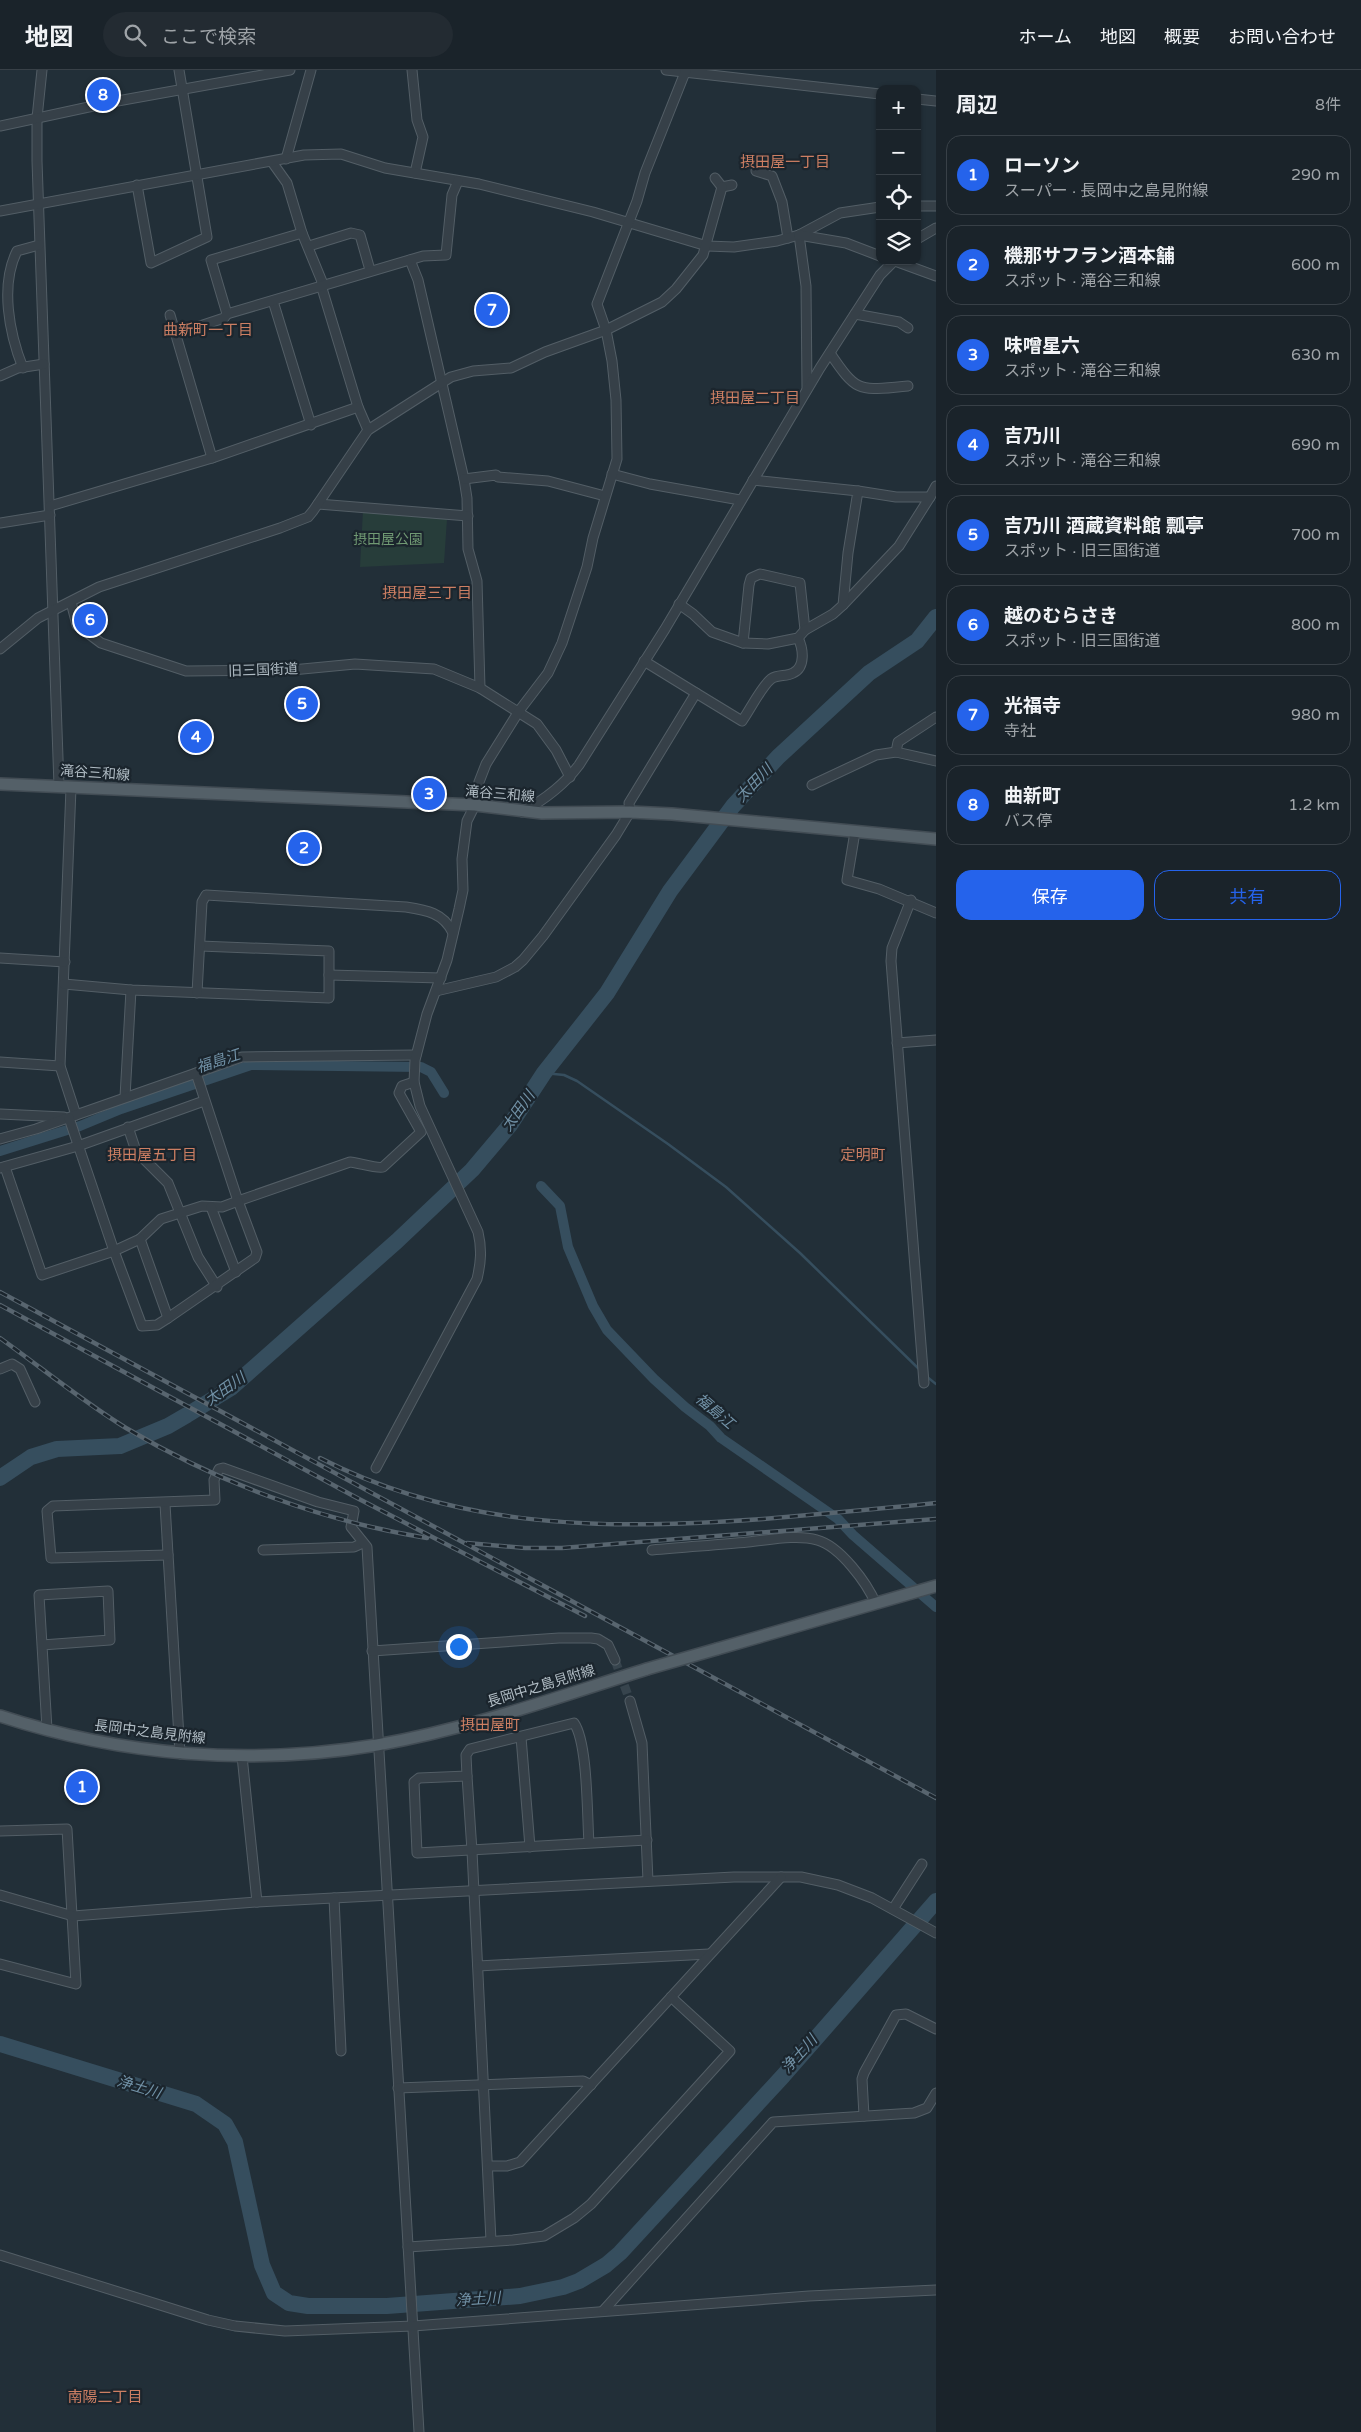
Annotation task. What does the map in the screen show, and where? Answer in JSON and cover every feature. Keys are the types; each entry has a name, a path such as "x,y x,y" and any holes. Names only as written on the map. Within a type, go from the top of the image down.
{"main road":[{"name":"滝谷三和線","path":"0,784 475,805 522,812 630,812 690,815 936,839"},
{"name":"長岡中之島見附線","path":"0,1716 116,1745 180,1754 242,1756 303,1754 378,1744 487,1719 647,1669 936,1586"}],"street":[{"path":"42,70 37,118 39,245 50,510 52,612 65,787 64,984 60,1066 77,1143 139,1323 145,1328 168,1318 250,1264 257,1252 204,1101 197,1075"},
{"path":"137,185 151,263 207,237 180,70"},
{"path":"0,126 290,70"},
{"path":"286,159 311,70"},
{"path":"412,70 417,120 423,138 415,174"},
{"path":"666,70 876,94"},
{"path":"376,1468 477,1279 482,1252 476,1226 432,1136 433,1133 420,1106 414,1079 415,1058 427,1014 441,978 453,933 462,890 462,859 467,821 475,805 479,782 486,764 519,711 548,673 562,642 587,567 617,458 616,400 606,330 596,304 686,71"},
{"path":"921,99 936,101"},
{"path":"0,211 304,155 341,154 385,168 458,180 544,199 707,246 734,247 788,238 799,235 840,213 876,208"},
{"path":"272,162 287,183 302,233 309,246 322,285 358,407 368,430"},
{"path":"756,171 772,176 782,202 788,238"},
{"path":"715,178 722,187"},
{"path":"176,334 224,318 227,314 370,270 423,256 446,255 452,196 458,180"},
{"path":"722,187 732,184"},
{"path":"0,649 30,623 106,585 308,517 368,430 451,377 473,371 511,368 545,352 606,330 662,302 700,261 707,246 722,187"},
{"path":"921,206 936,206"},
{"path":"921,237 936,228"},
{"path":"227,314 211,260 302,233"},
{"path":"309,246 352,233 360,235 370,270"},
{"path":"799,235 846,243 876,254"},
{"path":"799,235 806,286 807,392"},
{"path":"23,368 8,318 5,297 8,271 17,252 39,245"},
{"path":"410,260 418,280 464,478 468,516 468,549 477,581 480,688"},
{"path":"522,812 540,802 570,777 679,604 830,353 888,265"},
{"path":"905,265 936,276"},
{"path":"273,301 311,425"},
{"path":"855,314 900,322 908,328"},
{"path":"170,315 212,458"},
{"path":"830,353 840,369 853,384 860,388 908,386"},
{"path":"0,376 23,368 44,364"},
{"path":"0,523 50,510 212,458 358,407"},
{"path":"612,474 650,484 740,500"},
{"path":"464,478 496,475 498,477 548,481 605,496"},
{"path":"753,480 896,497 930,497"},
{"path":"679,604 712,632 727,640 768,644 798,638 805,630 833,614 843,605 899,546 936,486"},
{"path":"843,605 848,553 858,491"},
{"path":"318,504 468,516"},
{"path":"744,643 749,585 751,578 760,574 800,583 805,630"},
{"name":"旧三国街道","path":"71,602 77,626 101,643 186,670 292,670 355,664 425,667 480,688 537,724 546,734 570,777"},
{"path":"644,661 742,721 769,680 776,676 792,674 799,669 802,660 802,646 798,638"},
{"path":"436,991 485,981 507,972 519,963 534,947 573,895 630,812 629,803 696,693"},
{"path":"896,752 898,742 936,716"},
{"path":"812,786 876,755 896,752 936,761"},
{"path":"856,832 847,880 911,900 936,913"},
{"path":"197,993 202,902 206,896 210,895 406,907 425,910 444,920 453,933"},
{"path":"911,900 891,955 924,1383"},
{"path":"64,984 131,990 330,998 329,951 200,946"},
{"path":"0,958 64,962"},
{"path":"329,975 441,978"},
{"path":"125,1097 131,990"},
{"path":"897,1043 936,1040"},
{"path":"0,1139 71,1118 125,1097 197,1075 242,1057 415,1058"},
{"path":"0,1062 60,1066"},
{"path":"204,1101 3,1168 42,1275 114,1251 140,1239 161,1219 202,1206 222,1207 350,1162 367,1164 376,1168 383,1167 420,1132 399,1093 402,1086 414,1079"},
{"path":"0,1114 71,1118"},
{"path":"128,1127 136,1151 168,1183 198,1257 217,1286"},
{"path":"211,1207 236,1272"},
{"path":"140,1239 168,1318"},
{"path":"0,1369 12,1364 20,1369 35,1402"},
{"path":"168,1555 51,1558 47,1511 53,1506 165,1504 215,1500 214,1480 218,1469 224,1468 318,1502 354,1511 351,1528 363,1543 368,1554 372,1651 389,1896 398,2088 419,2432"},
{"path":"165,1504 180,1754"},
{"path":"652,1550 779,1539 817,1540 828,1544 842,1557 865,1582 876,1604"},
{"path":"263,1550 354,1547 363,1543"},
{"path":"42,1645 110,1640 108,1591 39,1596 47,1729"},
{"path":"372,1651 559,1638 591,1638 598,1639 608,1645 615,1660"},
{"path":"630,1701 642,1743 648,1881"},
{"path":"491,2241 485,2086 466,1755 470,1749 574,1723 579,1731 588,1844"},
{"path":"521,1736 530,1847"},
{"path":"242,1756 258,1902"},
{"path":"467,1776 419,1778 414,1782 417,1853 647,1840"},
{"path":"0,1831 68,1829 76,1984 0,1964"},
{"path":"893,1909 922,1864"},
{"path":"488,2166 507,2166 520,2162 781,1877"},
{"path":"0,1895 73,1916 258,1902 474,1892 648,1881 801,1877 858,1891 933,1931"},
{"path":"334,1898 341,2051"},
{"path":"478,1966 709,1954"},
{"path":"408,2247 544,2236 574,2218 591,2204 730,2051 671,1997"},
{"path":"864,2116 864,2073 896,2015 906,2014 936,2030"},
{"path":"398,2088 582,2081 591,2085"},
{"path":"603,2311 773,2122 922,2111 927,2108 936,2094"},
{"path":"0,2255 146,2302 235,2326 285,2331 413,2326 809,2296 936,2290"}],"green space":[{"name":"摂田屋公園","path":"363,510 447,519 444,563 360,567"}],"waterway":[{"name":"太田川","path":"0,1478 31,1457 57,1449 120,1446 168,1426 187,1415 231,1388 397,1241 472,1170 510,1125 544,1073 607,993 670,891 733,806 778,757 869,673 917,641 936,617"},
{"name":"福島江","path":"0,1151 80,1126 121,1109 251,1065 421,1067 431,1072 444,1093"},
{"path":"544,1073 564,1075 577,1081 726,1187 800,1253 920,1370"},
{"name":"福島江","path":"541,1186 560,1206 568,1247 593,1306 607,1330 654,1379 685,1407 710,1426 721,1438 838,1519 853,1535 936,1607"},
{"path":"926,1376 936,1384"},
{"name":"浄土川","path":"0,2044 196,2104 225,2124 235,2142 262,2265 274,2293 289,2303 308,2306 387,2306 520,2296 563,2287 579,2281 606,2265 620,2253 783,2076 936,1901"}],"tunnel":[{"path":"615,1660 630,1701"}],"railway":[{"path":"0,1292 936,1798"},
{"path":"0,1305 359,1499 585,1616"},
{"path":"0,1338 110,1418 161,1448 197,1466 272,1497 310,1510 388,1531 427,1538"},
{"path":"320,1458 373,1482 427,1499 481,1512 536,1520 592,1524 705,1522 763,1519 936,1503"},
{"path":"467,1543 525,1548 562,1548 936,1519"}],"place":[{"name":"曲新町","path":"103,95"},
{"name":"光福寺","path":"492,310"},
{"name":"越のむらさき","path":"90,620"},
{"name":"吉乃川 酒蔵資料館 瓢亭","path":"302,704"},
{"name":"吉乃川","path":"196,737"},
{"name":"味噌星六","path":"429,794"},
{"name":"機那サフラン酒本舗","path":"304,848"},
{"name":"ローソン","path":"82,1787"}],"district":[{"name":"摂田屋一丁目","path":"785,162"},
{"name":"曲新町一丁目","path":"208,330"},
{"name":"摂田屋二丁目","path":"755,398"},
{"name":"摂田屋三丁目","path":"427,593"},
{"name":"摂田屋五丁目","path":"152,1155"},
{"name":"定明町","path":"863,1155"},
{"name":"摂田屋町","path":"490,1725"},
{"name":"南陽二丁目","path":"105,2397"}]}
